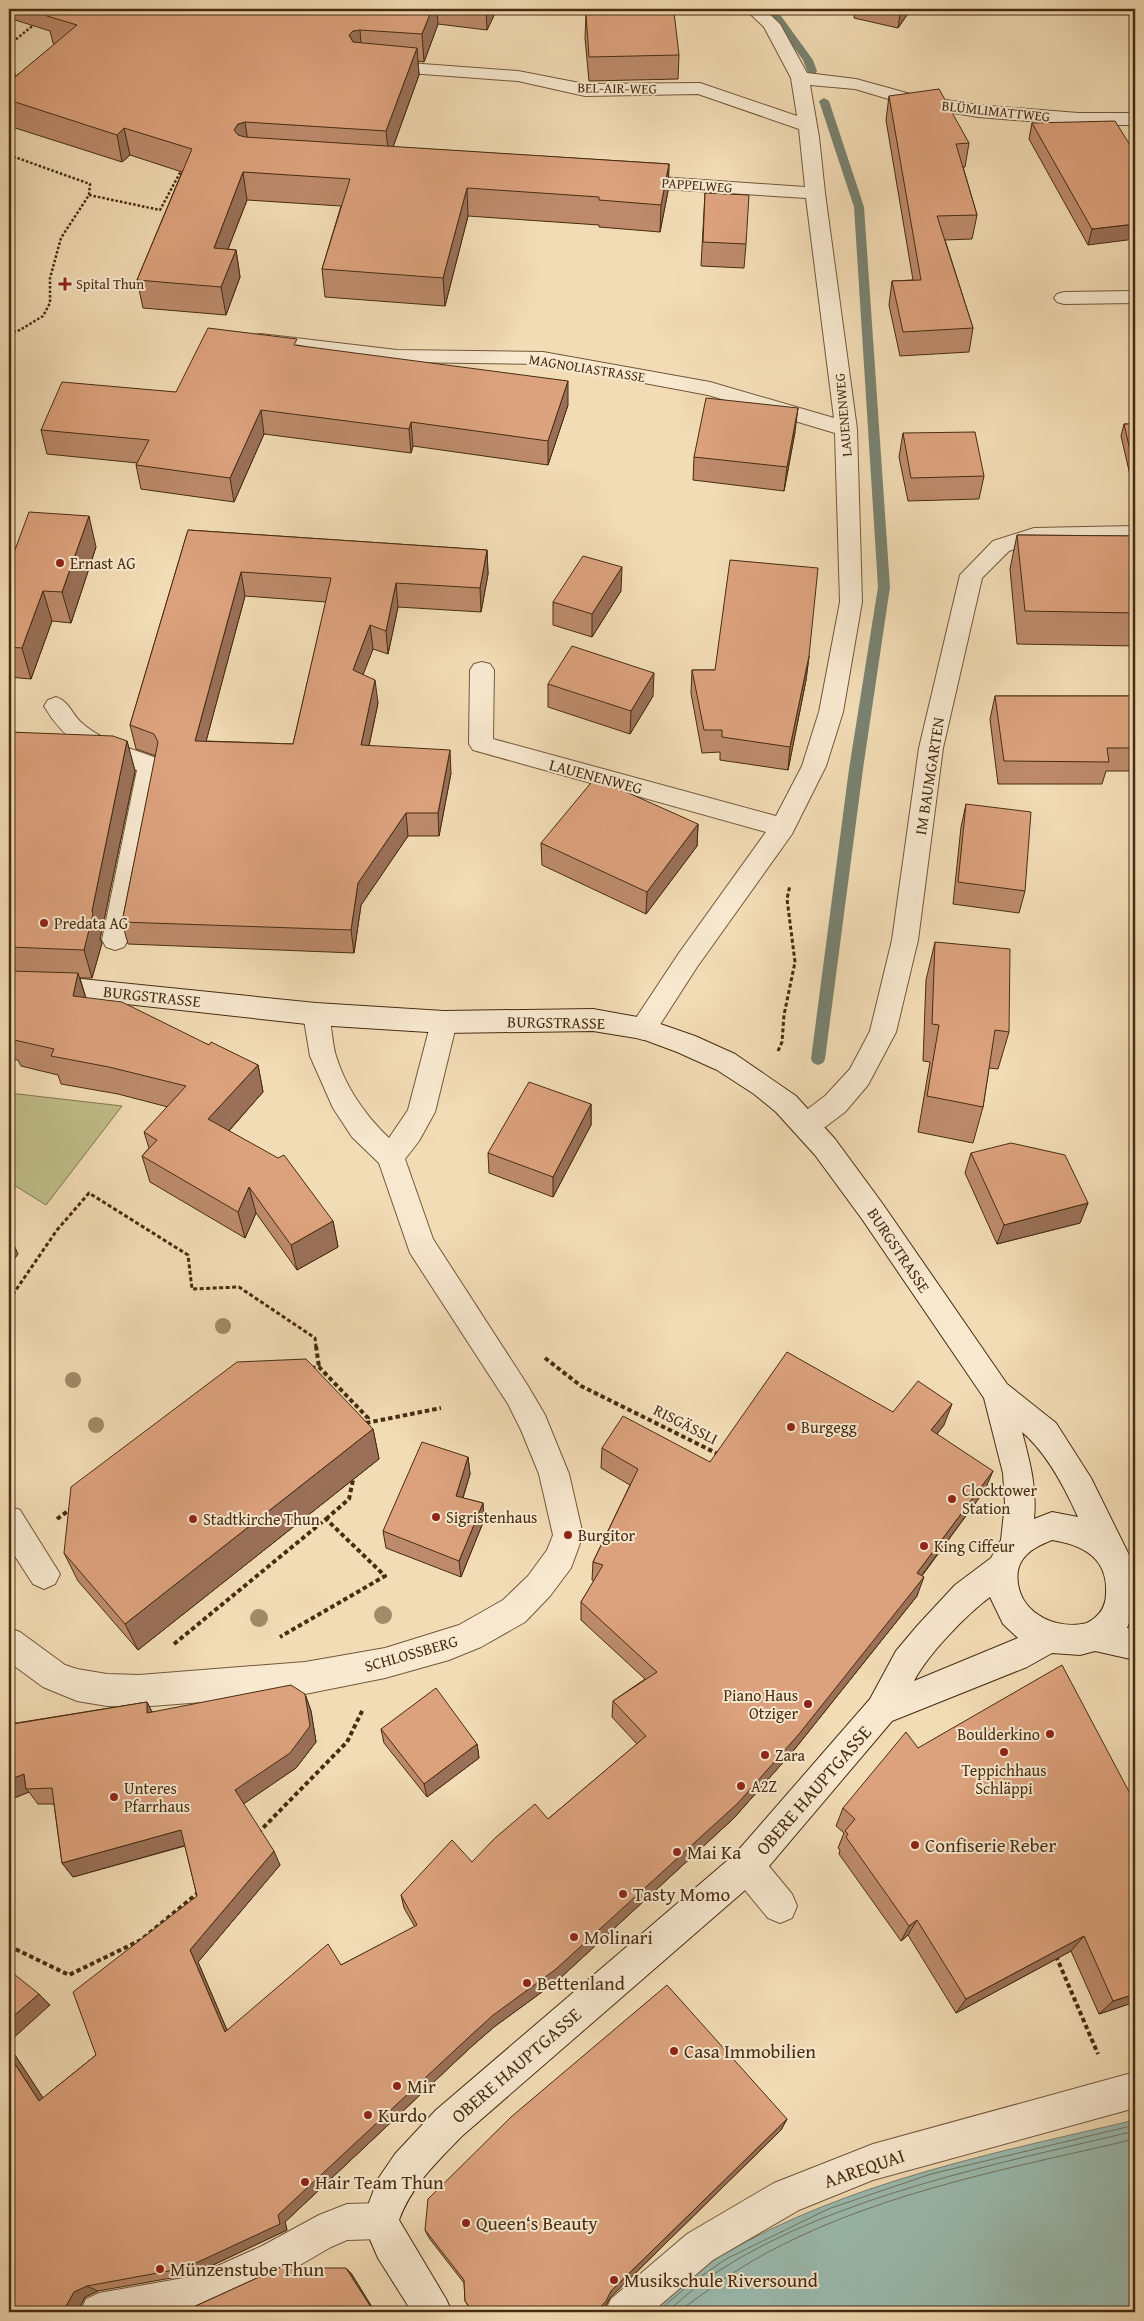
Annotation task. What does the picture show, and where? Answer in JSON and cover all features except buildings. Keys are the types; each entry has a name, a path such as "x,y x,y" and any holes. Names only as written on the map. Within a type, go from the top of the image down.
{"street":[{"name":"LAUENENWEG","path":"643,1029 688,960 783,827 814,766 831,712 851,602 846,429 808,126 800,78 771,24 754,9"},
{"name":"BEL-AIR-WEG","path":"362,64 518,76 585,90 700,88 808,126"},
{"name":"BLÜMLIMATTWEG","path":"800,78 856,84 912,100 978,112 1078,119 1135,119"},
{"name":"PAPPELWEG","path":"616,180 815,193"},
{"path":"1064,298 1135,297"},
{"name":"MAGNOLIASTRASSE","path":"242,338 397,356 543,358 710,389 846,429"},
{"name":"IM BAUMGARTEN","path":"806,1126 835,1104 859,1076 883,1032 905,940 931,748 971,575 1001,546 1034,535 1135,533"},
{"name":"LAUENENWEG","path":"482,670 481,744 783,827"},
{"path":"56,706 74,730 104,748 150,765 115,940"},
{"name":"BURGSTRASSE","path":"9,987 80,989 316,1014 444,1022 593,1020 643,1029 686,1044 726,1062 786,1104 849,1179 997,1393 1045,1433 1080,1488 1122,1570"},
{"name":"SCHLOSSBERG","path":"9,1643 54,1676 77,1685 107,1690 139,1691 305,1678 385,1663 449,1645 492,1625 514,1611 540,1586 560,1558 568,1535 554,1474 534,1425 518,1394 420,1244 391,1157 362,1129 343,1100 322,1056 316,1014"},
{"path":"391,1157 409,1133 421,1112 444,1022"},
{"name":"BURGSTRASSE","path":"997,1393 1018,1473 1020,1503 1016,1541"},
{"path":"1052,1526 1070,1528 1088,1535 1122,1570 1120,1605 1116,1618 1105,1630 1096,1636 1066,1642 1049,1638 1025,1625 1011,1609 1002,1589 1002,1568 1007,1552 1016,1541 1034,1530 1052,1526"},
{"path":"17,1531 44,1574"},
{"name":"OBERE HAUPTGASSE","path":"380,2221 391,2192 408,2167 449,2123 746,1866 881,1710 907,1662 928,1637 966,1596 1002,1568"},
{"path":"1096,1636 1135,1645"},
{"name":"OBERE HAUPTGASSE","path":"881,1710 1016,1656 1049,1638"},
{"path":"746,1866 780,1906"},
{"name":"AAREQUAI","path":"624,2312 700,2247 786,2196 873,2162 1125,2092"},
{"path":"99,2312 197,2294 275,2259 326,2230 347,2222 380,2221 391,2245 434,2312"}],"path":[{"path":"9,45 39,21"},
{"path":"9,73 25,78"},
{"path":"9,155 90,184 89,195 61,238 50,278 50,303 43,316 20,330 9,333"},
{"path":"89,195 160,210 182,168"},
{"path":"782,1042 784,1015 795,962 787,898 792,880"},
{"path":"9,1300 57,1230 89,1193 188,1255 192,1289 239,1287 315,1338 319,1367 368,1418 364,1433"},
{"name":"RISGÄSSLI","path":"541,1356 580,1386 721,1455"},
{"path":"301,1370 319,1367"},
{"path":"366,1423 441,1408"},
{"path":"170,1647 348,1499 355,1471"},
{"path":"17,1531 72,1507"},
{"path":"279,1638 286,1632 385,1576 326,1518"},
{"path":"252,1838 347,1742 385,1663"},
{"path":"9,1946 69,1975 141,1940 192,1899 205,1886"},
{"path":"1054,1950 1125,2092"}],"shaded area":[{"path":"9,1093 122,1106 46,1205 9,1182"}],"water":[{"path":"1135,2120 1135,2312 649,2312 714,2260 772,2229 822,2207 872,2188 924,2172"}],"waterway":[{"path":"771,9 808,60 812,71"},
{"path":"818,1059 856,769 884,587 859,207 824,101"}],"place":[{"name":"Spital Thun","path":"65,284"},
{"name":"Ernast AG","path":"60,563"},
{"name":"Predata AG","path":"44,923"},
{"name":"Burgegg","path":"791,1427"},
{"name":"Clocktower Station","path":"952,1499"},
{"name":"Sigristenhaus","path":"436,1517"},
{"name":"Stadtkirche Thun","path":"193,1519"},
{"name":"Burgitor","path":"568,1535"},
{"name":"King Ciffeur","path":"924,1546"},
{"name":"Piano Haus Otziger","path":"808,1704"},
{"name":"Boulderkino","path":"1050,1734"},
{"name":"Teppichhaus Schläppi","path":"1004,1752"},
{"name":"Zara","path":"765,1755"},
{"name":"A2Z","path":"741,1786"},
{"name":"Unteres Pfarrhaus","path":"114,1797"},
{"name":"Confiserie Reber","path":"915,1845"},
{"name":"Mai Ka","path":"677,1852"},
{"name":"Tasty Momo","path":"623,1894"},
{"name":"Molinari","path":"574,1937"},
{"name":"Bettenland","path":"527,1983"},
{"name":"Casa Immobilien","path":"674,2051"},
{"name":"Mir","path":"397,2086"},
{"name":"Kurdo","path":"368,2115"},
{"name":"Hair Team Thun","path":"305,2182"},
{"name":"Queen‘s Beauty","path":"466,2223"},
{"name":"Münzenstube Thun","path":"160,2269"},
{"name":"Musikschule Riversound","path":"614,2280"}]}
